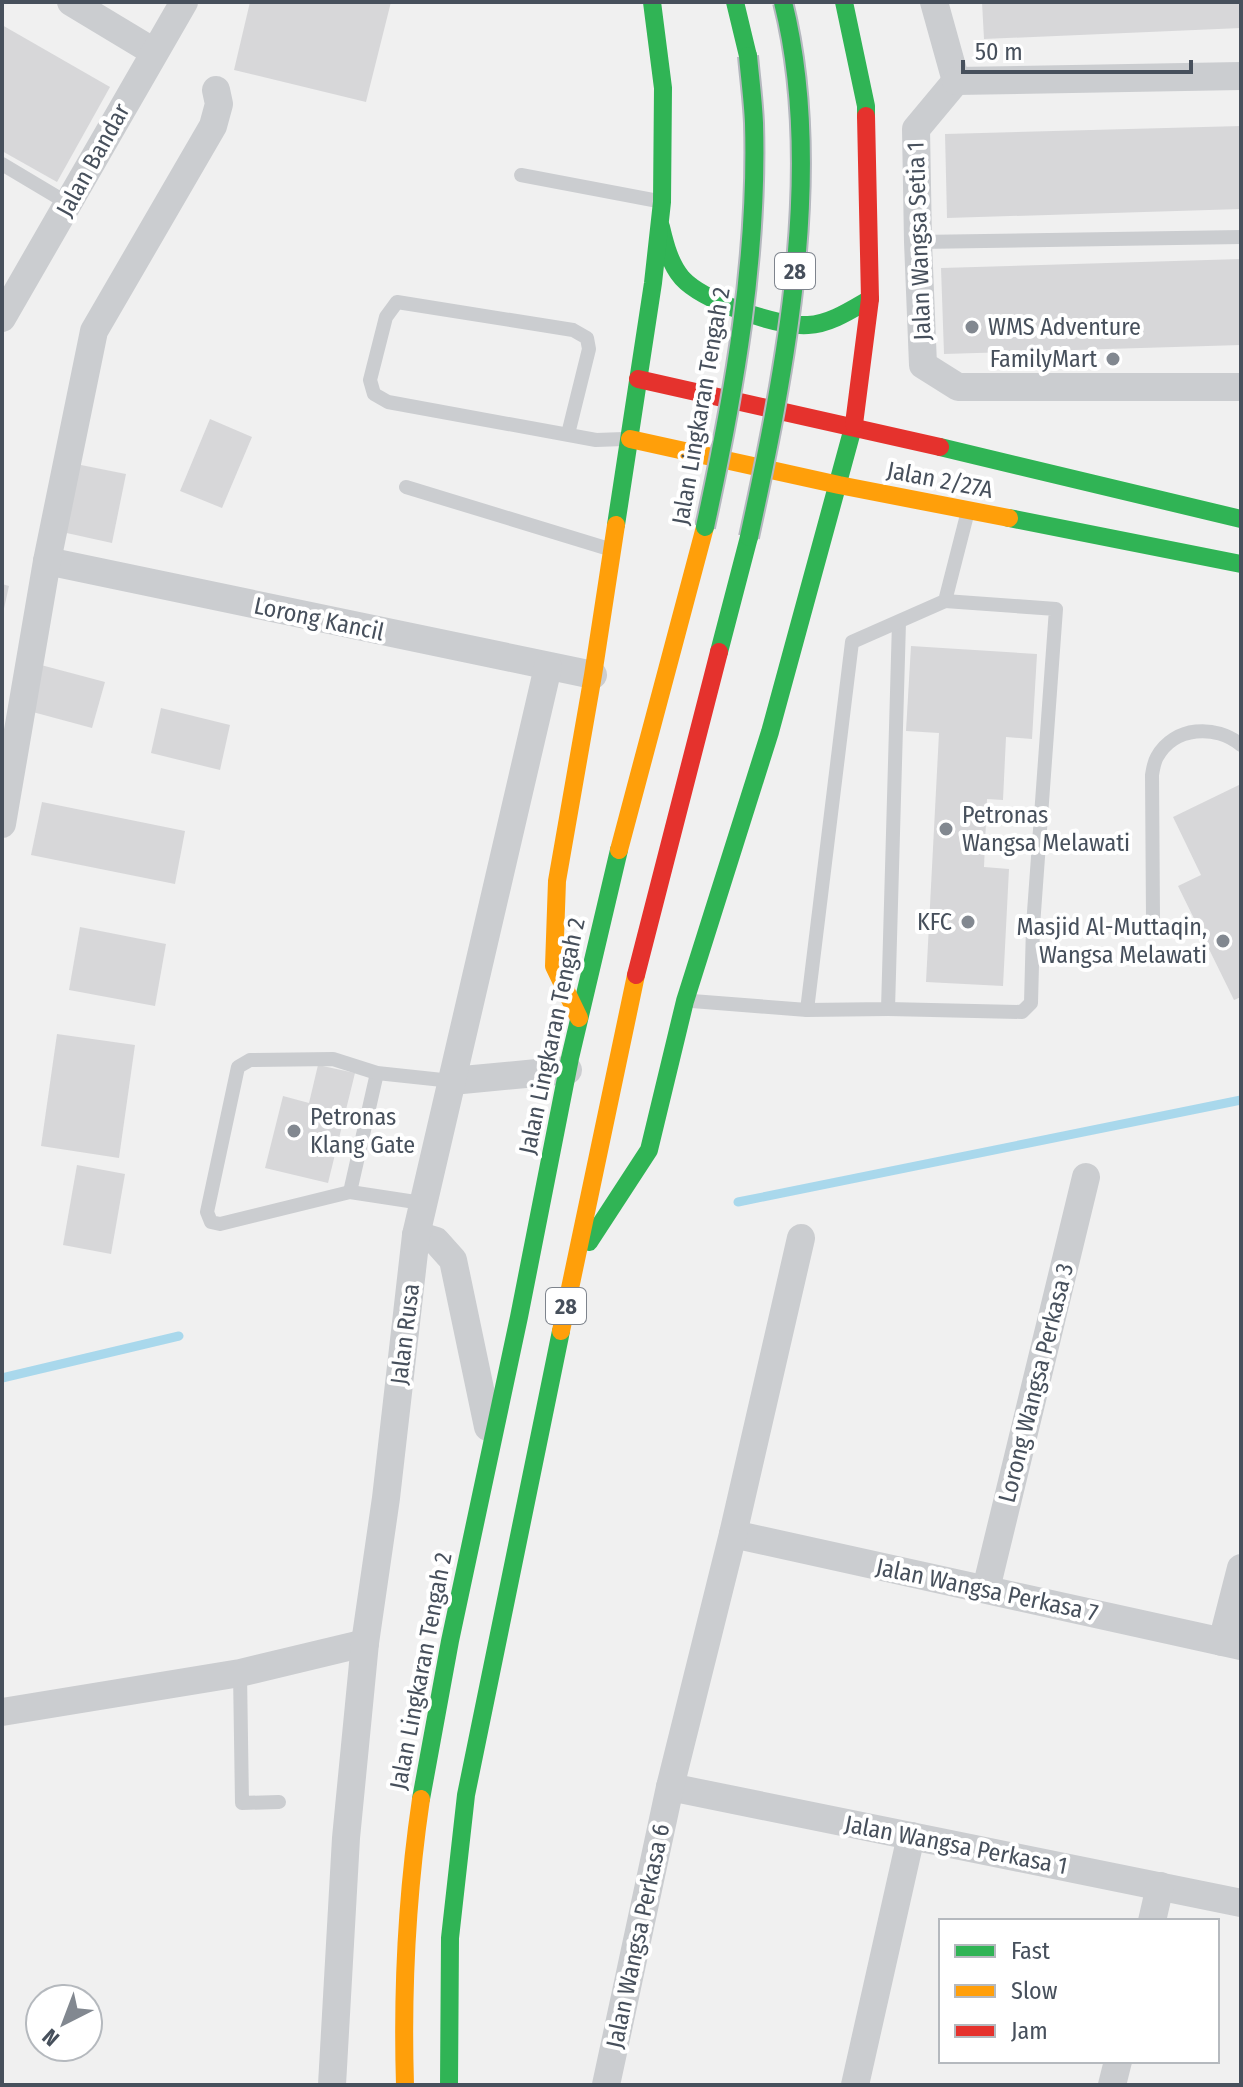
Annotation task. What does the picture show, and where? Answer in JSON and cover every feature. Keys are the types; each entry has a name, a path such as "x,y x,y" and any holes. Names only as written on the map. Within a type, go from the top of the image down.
{"main road":[{"path":"579,1018 554,966 557,881 630,439 660,223 663,88 652,2"},
{"name":"Jalan Lingkaran Tengah 2","path":"405,2085 406,1936 416,1826 440,1684 603,910 705,527 740,344 754,198 754,125 748,56 735,2"},
{"name":"28","path":"449,2085 450,1938 466,1795 641,953 749,537 774,421 795,276 800,200 800,123 793,53 783,2"},
{"path":"574,1265 649,1150 685,1001 770,732 854,426 870,299 866,106 844,2"},
{"path":"660,223 670,258 683,280 708,298 764,318 805,326 845,314 870,299"},
{"name":"Jalan 2/27A","path":"638,379 854,426 1241,519"},
{"name":"Jalan 2/27A","path":"630,439 839,485 1241,564"}],"street":[{"path":"71,2 154,52"},
{"name":"Jalan Bandar","path":"2,318 184,2"},
{"path":"934,2 956,81 1241,76"},
{"name":"Jalan Wangsa Setia 1","path":"956,81 916,129 923,365 958,387 1241,387"},
{"path":"2,824 47,561 94,331 213,126 219,104 216,90"},
{"name":"Lorong Kancil","path":"47,561 593,675"},
{"name":"Jalan Rusa","path":"332,2085 346,1838 365,1643 386,1498 416,1235 548,667"},
{"path":"452,1081 568,1070"},
{"name":"Lorong Wangsa Perkasa 3","path":"986,1589 1086,1177"},
{"path":"416,1235 436,1241 453,1260 492,1444"},
{"name":"Jalan Wangsa Perkasa 6","path":"606,2085 670,1787 733,1534 801,1238"},
{"name":"Jalan Wangsa Perkasa 7","path":"733,1534 1231,1644"},
{"path":"1231,1644 1241,1568"},
{"path":"2,1712 240,1673 365,1643"},
{"name":"Jalan Wangsa Perkasa 1","path":"670,1787 1241,1903"},
{"path":"855,2085 911,1836"},
{"path":"1152,1919 1160,1886"},
{"path":"1112,2085 1118,2063"}],"lane":[{"path":"2,164 69,204"},
{"path":"521,175 662,202"},
{"path":"918,242 1241,237"},
{"path":"568,434 589,349 587,338 573,330 397,302 386,317 370,380 374,394 388,402 596,440 630,439"},
{"path":"406,487 612,550"},
{"path":"945,601 968,510"},
{"path":"685,1001 807,1010 1022,1012 1031,1003 1034,910 1056,609 945,601 852,642 807,1010"},
{"path":"888,1009 899,622"},
{"path":"1153,918 1152,775 1155,758 1166,744 1190,731 1212,731 1232,737 1241,745"},
{"path":"422,1203 350,1192 220,1224 211,1222 207,1212 238,1067 250,1060 333,1059 377,1073 452,1081"},
{"path":"350,1192 377,1073"},
{"path":"240,1673 242,1803 279,1802"}],"building":[{"path":"250,2 391,2 366,102 234,70"},
{"path":"982,2 1241,2 1241,28 984,39"},
{"path":"2,25 110,87 57,182 2,151"},
{"path":"1241,126 1241,209 947,218 945,134"},
{"path":"1241,259 1241,345 944,354 941,268"},
{"path":"210,419 252,437 222,508 180,491"},
{"path":"76,464 126,474 112,543 62,532"},
{"path":"2,584 9,586 3,613 2,613"},
{"path":"911,646 1037,654 1032,739 1006,737 1003,800 987,799 984,867 1009,869 1003,986 926,982 939,733 906,731"},
{"path":"41,665 105,682 92,728 29,711"},
{"path":"161,708 230,725 220,770 151,753"},
{"name":"Masjid Al-Muttaqin, Wangsa Melawati","path":"1241,784 1241,997 1234,1000 1178,886 1201,875 1173,817"},
{"path":"42,802 185,831 175,884 31,855"},
{"path":"80,927 166,944 155,1006 69,990"},
{"path":"57,1034 135,1045 119,1158 41,1146"},
{"path":"318,1065 355,1073 328,1183 265,1168 283,1096 309,1103"},
{"path":"77,1165 125,1174 111,1254 63,1245"}],"waterway":[{"path":"738,1202 1241,1100"},
{"path":"2,1378 179,1336"}],"traffic: fast":[{"path":"616,525 653,283 662,202 663,88 652,2"},
{"path":"735,2 748,56"},
{"path":"749,537 787,339 800,201 800,133 795,66 783,2"},
{"path":"844,2 866,116"},
{"path":"705,527 734,377 748,276 754,174 754,123 748,56"},
{"path":"661,227 671,260 682,278 706,295 741,311 778,322 808,325 832,319 870,299"},
{"path":"589,1242 649,1150 685,1001 770,732 854,424"},
{"path":"940,447 1241,519"},
{"path":"1009,518 1241,564"},
{"path":"719,652 749,537"},
{"path":"421,1799 450,1641 570,1058 619,850"},
{"path":"449,2085 450,1938 466,1795 561,1331"}],"traffic: slow":[{"path":"630,439 1009,518"},
{"path":"579,1018 554,966 557,881 616,525"},
{"path":"619,850 705,527"},
{"path":"561,1331 636,975"},
{"path":"405,2085 407,1942 421,1799"}],"traffic: jam":[{"path":"854,424 870,299 866,116"},
{"path":"638,379 940,447"},
{"path":"636,975 719,652"}],"place":[{"name":"WMS Adventure","path":"972,327"},
{"name":"FamilyMart","path":"1113,359"},
{"name":"Petronas Wangsa Melawati","path":"946,829"},
{"name":"KFC","path":"968,922"},
{"name":"Masjid Al-Muttaqin, Wangsa Melawati","path":"1223,941"},
{"name":"Petronas Klang Gate","path":"294,1131"}]}
